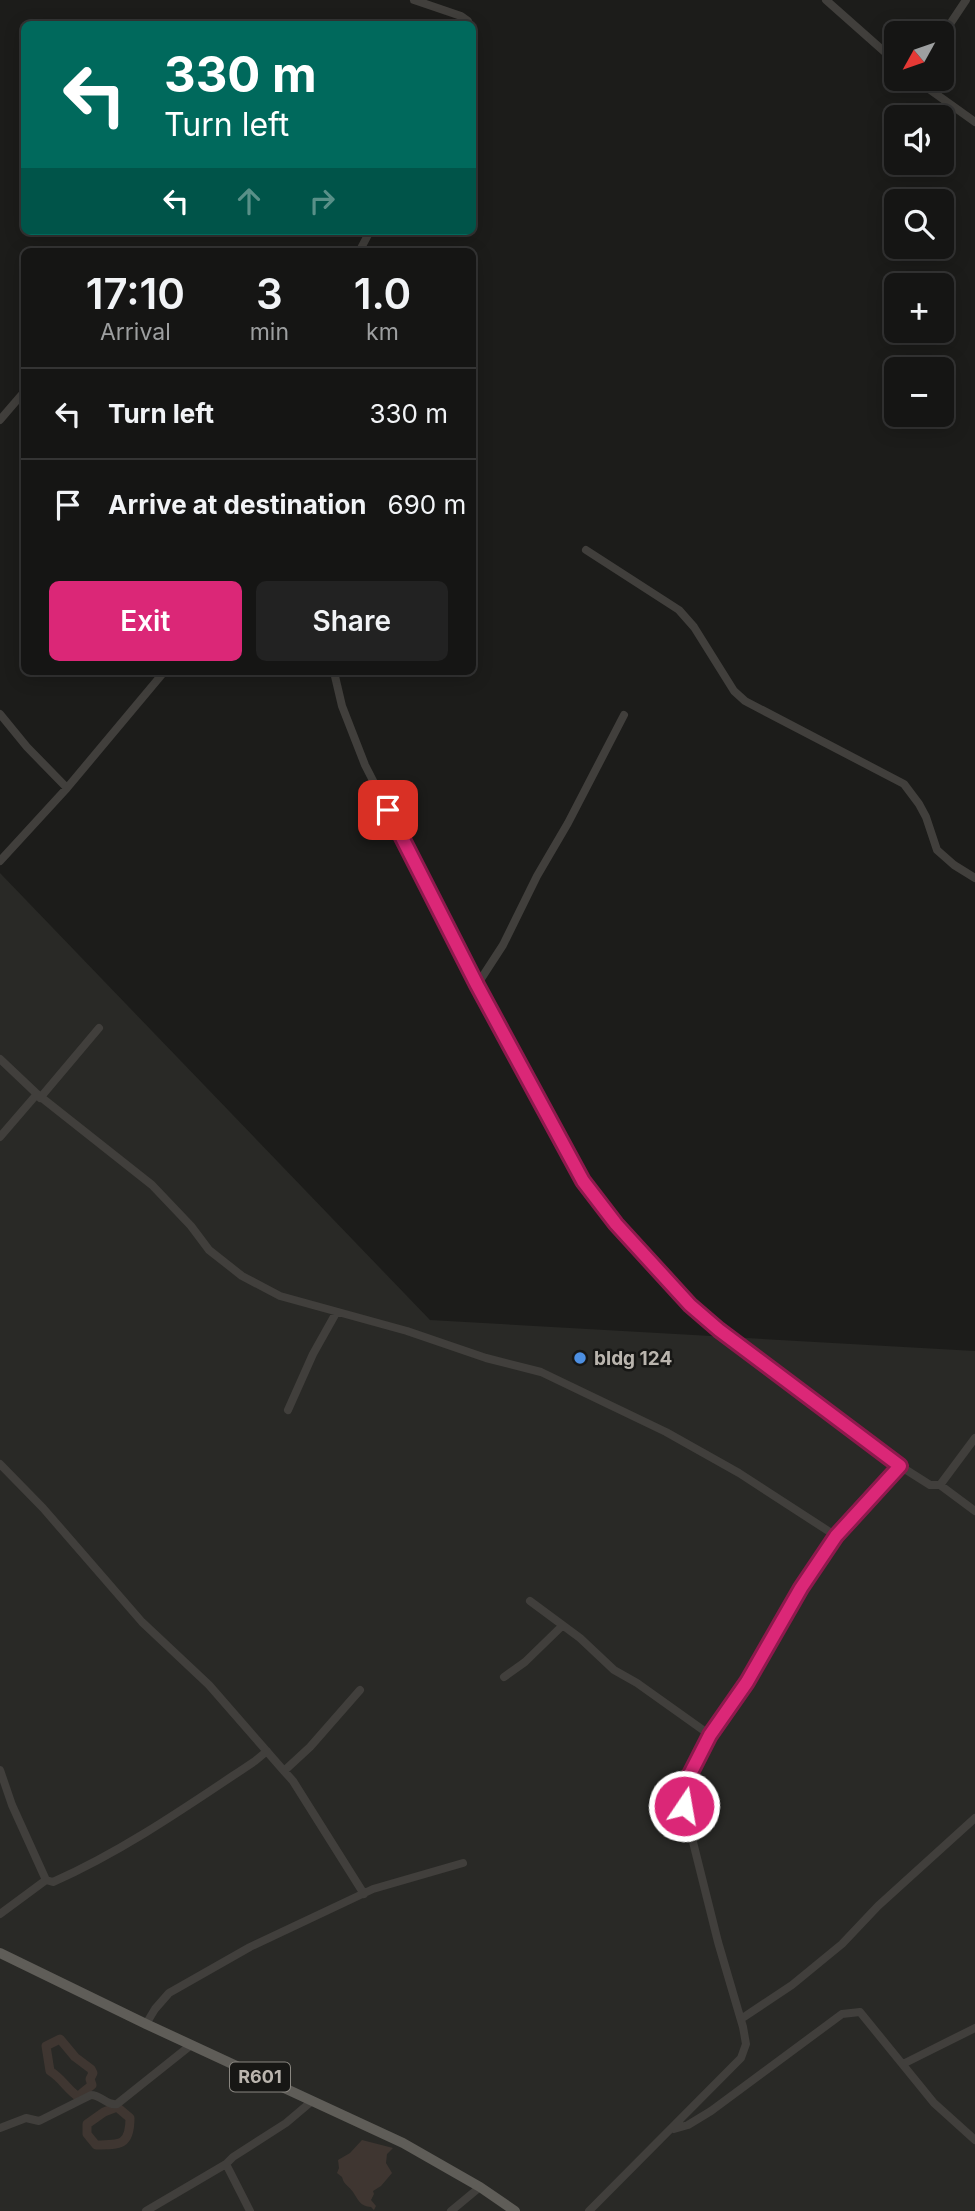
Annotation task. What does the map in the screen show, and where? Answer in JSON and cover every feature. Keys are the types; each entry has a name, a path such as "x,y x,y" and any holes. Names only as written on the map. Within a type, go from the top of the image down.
{"main road":[{"name":"R601","path":"0,1953 403,2143 480,2187 515,2211"}],"street":[{"path":"414,0 461,16 468,21"},
{"path":"826,0 884,51"},
{"path":"952,21 966,0"},
{"path":"932,91 975,122"},
{"path":"0,420 21,396"},
{"path":"586,550 678,610 694,628 734,691 745,701 904,784 926,817 937,850 975,878"},
{"path":"0,861 67,788 161,675"},
{"path":"335,675 342,706 365,765 477,985 583,1181 598,1203 690,1305 719,1330 900,1466 930,1485 940,1485 975,1511"},
{"path":"0,714 27,747 67,788"},
{"path":"477,985 503,945 624,715"},
{"path":"0,1138 99,1028"},
{"path":"0,1059 38,1096 152,1185 191,1226 209,1250 242,1276 280,1296 541,1372 666,1432 738,1473 836,1536"},
{"path":"288,1410 313,1354 336,1313"},
{"path":"940,1485 975,1438"},
{"path":"0,1464 43,1508 142,1622 209,1685 284,1771 364,1894"},
{"path":"589,2211 741,2058 746,2044 741,2019 718,1942 684,1806 685,1784 710,1735 747,1682 801,1588 836,1536 900,1466"},
{"path":"530,1601 580,1638 614,1670 637,1682 710,1735"},
{"path":"504,1678 525,1662 562,1626"},
{"path":"284,1771 310,1747 360,1690"},
{"path":"0,1770 12,1805 46,1880 53,1882 139,1838 267,1751"},
{"path":"741,2019 792,1984 842,1944 877,1906 975,1818"},
{"path":"146,2024 169,1993 250,1947 364,1894 463,1863"},
{"path":"0,1914 46,1880"},
{"path":"671,2130 688,2126 711,2111 842,2014 860,2012 934,2103 975,2140"},
{"path":"903,2064 975,2028"},
{"path":"0,2128 26,2118 40,2120 91,2095 96,2095 112,2105 117,2104 191,2045"},
{"path":"146,2211 226,2164 286,2123 312,2101"},
{"path":"226,2164 250,2211"},
{"path":"451,2211 480,2187"}],"shaded area":[{"path":"0,873 430,1320 975,1351 975,2211 0,2211"},
{"path":"362,2140 393,2148 387,2154 386,2163 392,2173 373,2191 371,2200 376,2206 374,2210 360,2202 337,2173 338,2160 350,2153"}],"waterway":[{"path":"60,2039 93,2073 90,2079 92,2085 80,2098 50,2071 46,2046 60,2039"},
{"path":"117,2107 130,2118 126,2138 118,2144 96,2145 87,2134 87,2124 117,2107"}],"place":[{"name":"bldg 124","path":"580,1358"}],"route":[{"path":"388,810 477,985 583,1181 598,1203 690,1305 719,1330 900,1466 836,1536 801,1588 747,1682 710,1735 685,1784 684,1806"}]}
